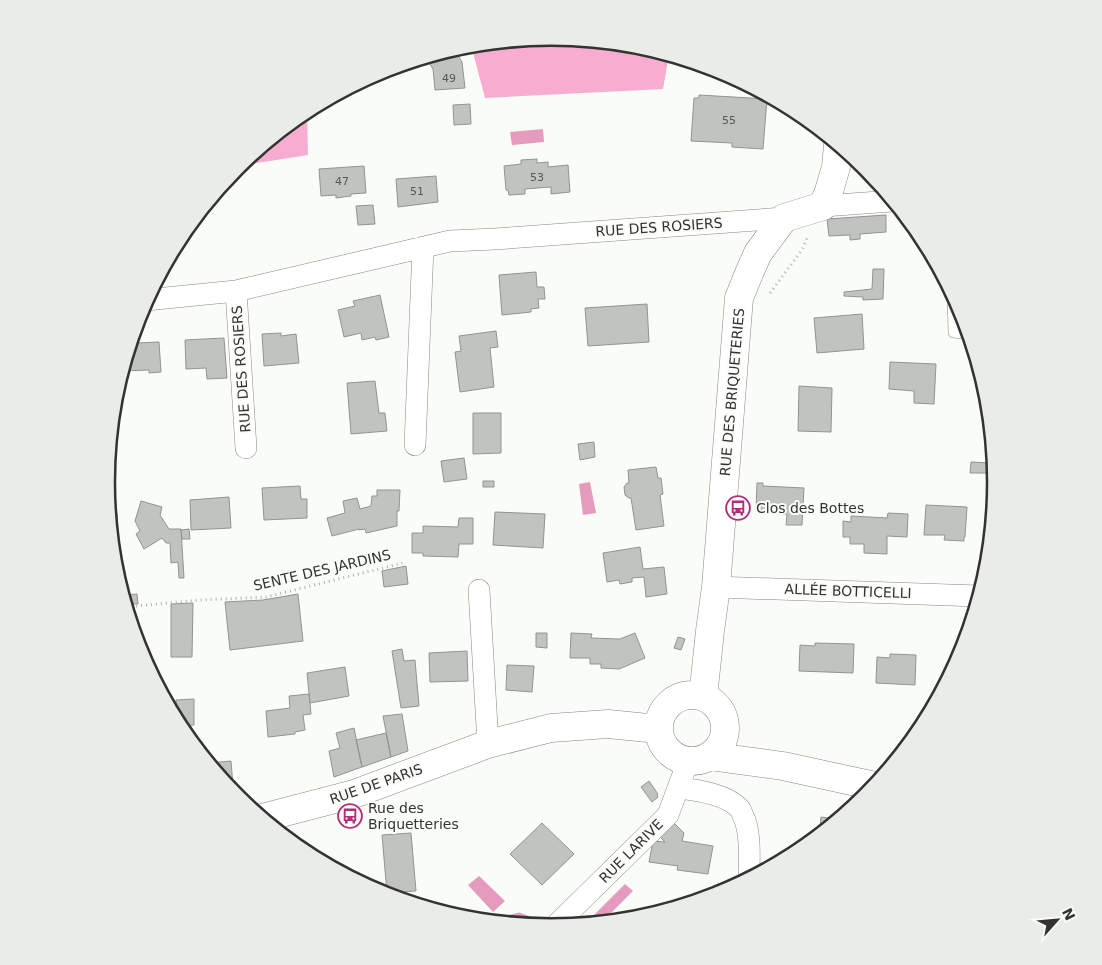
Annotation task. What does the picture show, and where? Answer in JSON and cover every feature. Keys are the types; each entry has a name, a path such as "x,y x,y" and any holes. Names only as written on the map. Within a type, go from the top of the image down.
{"main road":[{"path":"823,206 836,168 837,153"},
{"name":"RUE DES ROSIERS","path":"784,218 823,206"},
{"name":"RUE DES BRIQUETERIES","path":"703,697 716,587 740,298 758,253 784,218"},
{"path":"699,759 716,750 722,743 725,725 718,708 711,702 703,697 693,695 682,696 672,701 665,709 660,718 658,729 664,747 670,754 679,759 784,766 866,784"},
{"name":"RUE DE PARIS","path":"270,816 354,794 488,744 551,728 608,724 658,729"},
{"path":"724,734 784,766"}],"street":[{"name":"RUE DES ROSIERS","path":"823,206 884,202"},
{"name":"RUE DES ROSIERS","path":"156,299 236,291 450,241 784,218"},
{"path":"415,444 423,247"},
{"name":"RUE DES ROSIERS","path":"236,291 246,448"},
{"name":"ALLÉE BOTTICELLI","path":"716,587 972,596"},
{"path":"479,590 488,744"},
{"name":"RUE LARIVE","path":"563,919 668,815 678,788 699,759"},
{"path":"678,788 719,796 731,801 741,810 750,844 749,871"}],"lane":[{"path":"954,315 954,332 960,333"}],"path":[{"path":"767,297 802,250 823,206"},
{"name":"SENTE DES JARDINS","path":"133,606 266,597 403,563"}],"shaded area":[{"path":"522,47 580,47 608,50 668,62 663,89 485,98 473,54"},
{"path":"307,121 308,155 254,164 285,136"},
{"path":"543,129 544,142 512,145 510,132"},
{"path":"590,482 596,513 583,515 579,484"},
{"path":"479,876 505,901 493,912 468,885"},
{"path":"625,884 633,891 609,915 593,916"}],"building":[{"path":"459,57 462,62 465,88 435,90 433,69 430,64"},
{"path":"699,95 757,98 767,104 763,149 732,147 732,143 691,141 694,98 699,98"},
{"path":"470,104 471,124 454,125 453,105"},
{"path":"537,159 537,163 548,162 548,167 568,165 570,192 551,194 551,187 525,189 525,194 509,195 508,190 506,190 504,166 521,164 521,160"},
{"path":"364,166 366,193 336,198 336,195 321,196 319,169"},
{"path":"436,176 438,202 398,207 396,179"},
{"path":"373,205 375,224 358,225 356,206"},
{"path":"886,215 886,232 860,234 860,239 850,240 850,235 829,236 827,219"},
{"path":"873,269 884,269 883,299 863,300 863,297 844,296 844,292 872,289"},
{"path":"536,272 537,287 544,287 545,299 538,299 539,308 531,309 531,312 502,315 499,275"},
{"path":"380,295 389,337 376,340 375,337 362,340 361,333 344,337 338,310 355,306 353,301"},
{"path":"647,304 649,342 588,346 585,308"},
{"path":"862,314 864,349 817,353 814,318"},
{"path":"496,331 498,347 490,348 494,387 460,392 455,352 461,351 459,336"},
{"path":"281,333 281,336 296,334 299,363 264,366 262,334"},
{"path":"224,338 227,378 207,379 206,368 186,369 185,340"},
{"path":"159,342 161,372 149,373 149,370 130,371 138,343"},
{"path":"890,362 936,364 934,404 914,403 914,391 889,389"},
{"path":"375,381 379,413 385,413 387,431 351,434 347,383"},
{"path":"799,386 832,388 831,432 798,431"},
{"path":"473,413 501,413 501,453 473,454"},
{"path":"594,442 595,457 580,460 578,444"},
{"path":"464,458 467,479 444,482 441,461"},
{"path":"971,462 986,463 987,473 970,473"},
{"path":"656,467 658,478 661,478 663,494 660,495 664,526 636,530 631,498 625,495 624,487 629,483 628,470"},
{"path":"483,481 494,481 494,487 483,487"},
{"path":"757,483 763,483 763,486 804,488 802,525 786,525 787,514 762,513 762,510 756,510"},
{"path":"300,486 301,499 307,499 307,518 264,520 262,488"},
{"path":"377,490 400,490 397,526 366,533 365,529 359,529 332,536 327,518 345,513 343,501 357,498 360,509 371,506 372,496 377,496"},
{"path":"229,497 231,528 191,530 190,500"},
{"path":"141,501 162,507 160,515 169,529 181,529 184,578 179,578 178,562 171,563 170,543 166,543 162,538 144,549 136,534 140,531 135,521"},
{"path":"926,505 967,507 964,541 944,540 945,535 924,535"},
{"path":"495,512 545,514 543,548 493,545"},
{"path":"888,513 908,514 907,537 887,536 887,554 864,553 864,544 850,544 850,537 843,537 843,521 851,522 851,516 887,518"},
{"path":"459,518 473,518 473,544 459,544 458,557 423,556 423,553 412,553 412,533 423,533 423,526 458,527"},
{"path":"189,529 190,539 182,539 181,530"},
{"path":"640,547 643,569 664,567 667,594 646,597 644,577 632,578 632,582 620,584 619,580 607,582 603,553"},
{"path":"406,566 408,584 384,587 382,571"},
{"path":"137,594 138,604 133,604 130,595"},
{"path":"298,594 303,641 230,650 225,602 263,600"},
{"path":"193,603 192,657 171,657 171,604"},
{"path":"536,633 547,633 547,648 536,647"},
{"path":"571,633 592,634 591,638 620,639 635,633 645,658 619,669 601,668 601,664 590,664 590,658 570,658"},
{"path":"678,637 685,639 681,650 674,648"},
{"path":"815,643 854,644 853,673 799,671 800,645 815,646"},
{"path":"402,649 404,661 415,660 419,706 401,708 392,651"},
{"path":"467,651 468,681 430,682 429,653"},
{"path":"890,654 916,655 915,685 876,683 877,657 890,658"},
{"path":"507,665 534,666 532,692 506,690"},
{"path":"345,667 349,696 310,703 307,673"},
{"path":"309,694 311,714 303,715 305,730 295,732 295,734 268,737 266,711 290,708 289,696"},
{"path":"194,699 194,725 188,725 176,706 176,700"},
{"path":"402,714 408,751 391,757 383,716"},
{"path":"354,728 362,767 334,777 329,751 340,748 336,733"},
{"path":"386,733 391,757 362,767 356,740"},
{"path":"231,761 233,780 223,770 217,762"},
{"path":"649,781 658,794 658,797 652,802 641,787"},
{"path":"821,817 829,818 829,819 820,826"},
{"path":"672,821 684,833 682,841 713,846 708,874 677,870 678,866 649,862 653,841 665,842 658,835"},
{"path":"542,823 574,854 542,885 510,854"},
{"path":"411,833 416,891 400,892 386,887 382,835"}],"waterway":[{"path":"515,917 519,916 524,918"}],"place":[{"name":"Clos des Bottes","path":"738,508"},
{"name":"Rue des Briquetteries","path":"350,816"}]}
